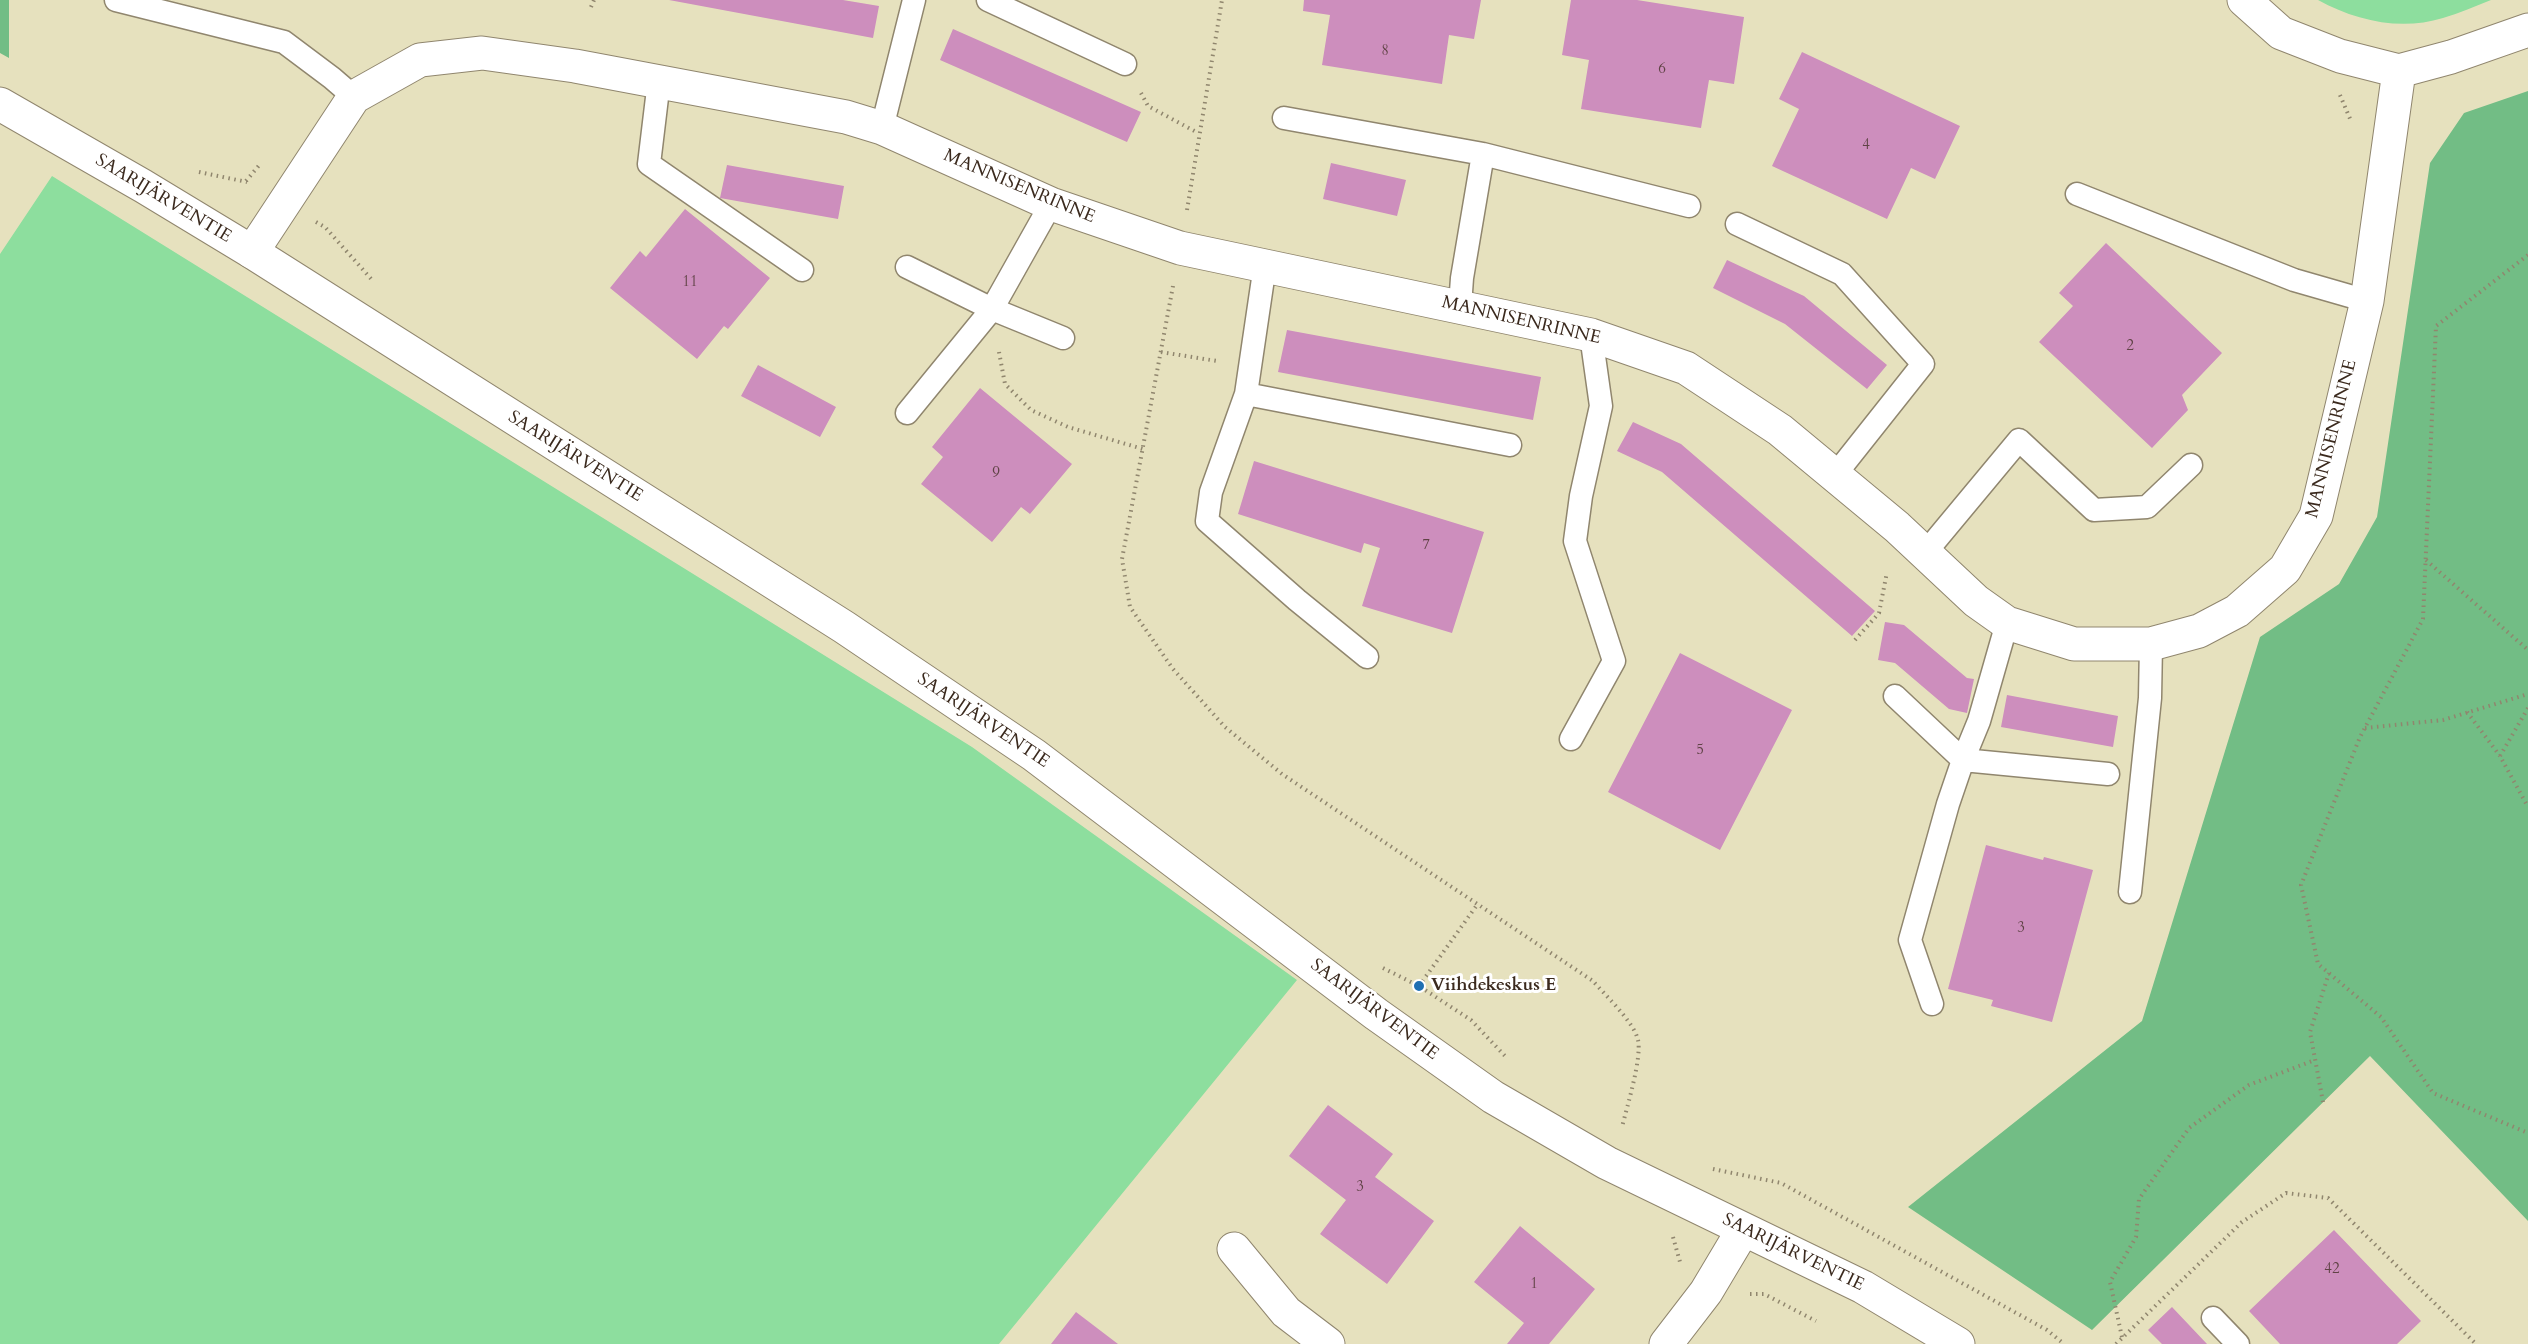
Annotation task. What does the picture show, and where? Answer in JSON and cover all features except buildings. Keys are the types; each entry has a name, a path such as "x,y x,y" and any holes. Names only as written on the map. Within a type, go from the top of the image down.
{"street":[{"path":"2244,0 2281,33 2340,56 2399,71 2451,57 2528,30"},
{"name":"MANNISENRINNE","path":"252,252 284,200 354,97 420,60 482,53 575,66 846,117 882,128 1051,204 1180,248 1591,335 1686,368 1780,430 1924,553 1976,601 2007,623 2074,645 2151,644 2199,631 2237,611 2284,569 2316,516 2367,301 2399,71"},
{"name":"SAARIJÄRVENTIE","path":"0,104 252,252 844,627 1034,755 1376,1014 1493,1097 1607,1163 1863,1287 1958,1344"},
{"path":"1666,1344 1706,1292 1743,1230"},
{"path":"1234,1249 1286,1312 1328,1344"}],"lane":[{"path":"116,0 284,42 354,97"},
{"path":"882,128 914,0"},
{"path":"988,0 1125,64"},
{"path":"659,81 650,164 802,270"},
{"path":"1284,118 1483,154 1689,206"},
{"path":"1460,306 1462,278 1483,154"},
{"path":"2077,194 2294,280 2367,301"},
{"path":"908,413 992,309 1051,204"},
{"path":"1737,224 1842,274 1923,364 1834,475"},
{"path":"1265,265 1246,394 1211,492 1208,521 1297,600 1367,657"},
{"path":"907,267 992,309 1064,338"},
{"path":"1571,739 1614,661 1575,541 1581,496 1601,406 1591,335"},
{"path":"1246,394 1510,445"},
{"path":"1924,553 2019,440 2094,510 2147,507 2192,465"},
{"path":"1932,1004 1910,940 1948,804 1979,721 2007,623"},
{"path":"2130,892 2150,698 2151,644"},
{"path":"1894,696 1963,760 2108,774"},
{"path":"2212,1318 2238,1344"}],"path":[{"path":"591,7 594,0"},
{"path":"1125,64 1148,106 1198,133"},
{"path":"2528,255 2436,326 2423,619 2364,728 2301,885 2318,964 2381,1017 2433,1093 2528,1133"},
{"path":"992,309 1005,384 1031,410 1068,427 1143,449"},
{"path":"1161,352 1250,366"},
{"path":"2426,560 2528,650"},
{"path":"1855,640 1879,613"},
{"path":"2364,728 2443,720 2528,694"},
{"path":"2500,756 2528,708"},
{"path":"2467,712 2500,756 2528,807"},
{"path":"1419,986 1477,905"},
{"path":"2323,1102 2310,1032 2329,973"},
{"path":"2122,1337 2110,1282 2136,1237 2139,1198 2189,1128 2249,1085 2315,1060"},
{"path":"1716,1170 1781,1184 2046,1330 2064,1344"},
{"path":"2116,1344 2242,1222 2286,1193 2328,1198 2476,1344"}],"green space":[{"path":"0,0 9,0 9,58 0,53"},
{"path":"2318,0 2491,0 2427,22 2395,24 2348,14"},
{"path":"2528,91 2528,1221 2370,1056 2092,1330 1908,1207 2142,1021 2260,637 2339,584 2377,517 2430,163 2464,113"},
{"path":"52,176 972,747 1297,980 999,1344 0,1344 0,254"}],"place":[{"name":"Viihdekeskus E","path":"1419,986"}]}
